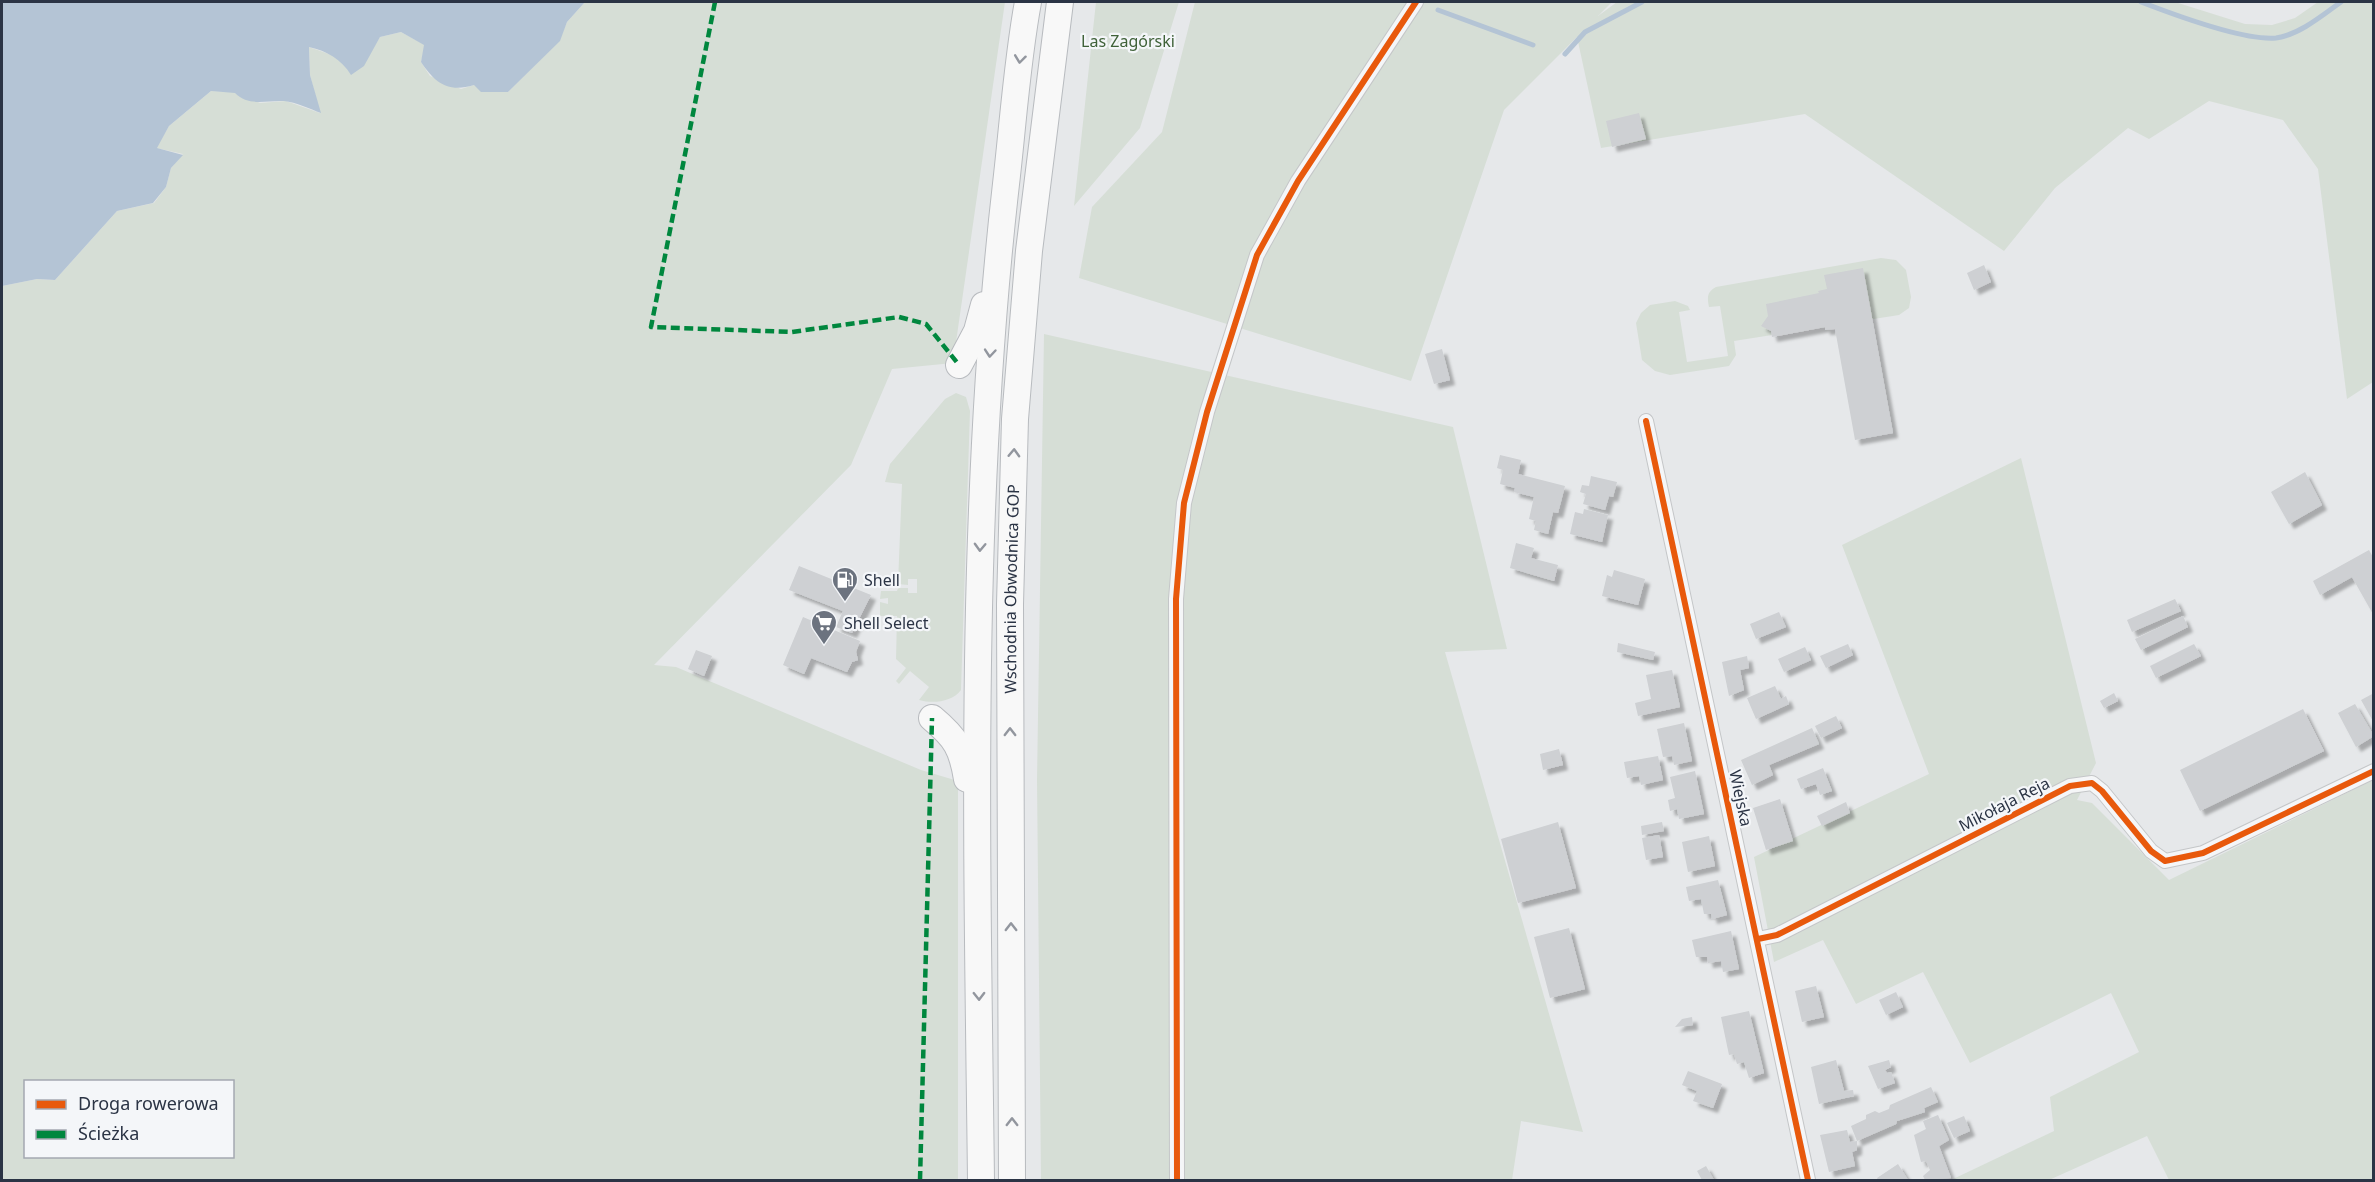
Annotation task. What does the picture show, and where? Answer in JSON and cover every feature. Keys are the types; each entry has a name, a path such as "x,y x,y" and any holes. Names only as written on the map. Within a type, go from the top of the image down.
{"highway":[{"name":"Wschodnia Obwodnica GOP","path":"981,1180 977,833 978,599 984,429 998,252 1028,2"},
{"name":"Wschodnia Obwodnica GOP","path":"1012,1180 1010,604 1015,419 1029,251 1060,2"},
{"path":"958,365 977,331 998,252"},
{"path":"932,718 950,733 960,746 977,833"}],"street":[{"path":"1177,1180 1176,599 1184,503 1207,412 1257,255 1298,181 1416,2"},
{"name":"Wiejska","path":"1646,421 1808,1180"},
{"name":"Mikołaja Reja","path":"1758,939 1777,935 2070,786 2092,783 2102,791 2151,851 2164,861 2203,853 2373,771"}],"green space":[{"path":"585,2 1005,2 953,363 892,369 851,465 654,665 676,667 921,770 958,781 958,1180 2,1180 2,286 37,279 55,280 117,211 154,203 166,187 171,168 183,154 156,148 169,126 211,91 235,92 260,103 286,101 320,113 310,75 309,47 332,55 345,64 372,50 380,37 401,32 425,45 421,62 430,76 461,89 474,85 508,92 559,41 567,22"},
{"name":"Las Zagórski","path":"1096,2 1179,2 1140,128 1074,206"},
{"path":"1195,2 1612,2 1598,16 1617,2 2175,2 2245,24 2272,25 2295,18 2318,2 2373,2 2373,382 2347,399 2318,169 2283,120 2209,101 2149,139 2128,128 2055,188 2004,251 1805,114 1601,148 1577,37 1504,110 1411,381 1079,278 1092,207 1162,132"},
{"path":"1881,258 1896,260 1906,270 1911,297 1909,308 1899,315 1734,341 1736,355 1729,366 1670,375 1655,371 1642,360 1636,323 1641,313 1650,305 1675,301 1688,306 1690,310 1679,312 1687,362 1728,356 1720,306 1709,307 1708,295 1716,287"},
{"path":"1044,334 1453,427 1507,649 1445,652 1583,1132 1521,1121 1512,1180 1041,1180 1037,780"},
{"path":"956,393 966,397 970,411 961,690 953,697 930,702 919,700 929,687 910,671 899,684 896,681 906,668 896,659 897,616 880,616 880,602 888,604 888,598 880,599 881,591 908,588 908,593 917,593 917,579 908,579 908,585 898,584 902,484 885,482 890,464 945,399"},
{"path":"2021,458 2096,763 2077,800 2092,803 2169,880 2373,780 2373,1180 2169,1180 2147,1136 2049,1180 1951,1180 2054,1131 2050,1097 2139,1052 2111,993 1970,1063 1923,972 1856,1004 1823,940 1774,962 1754,857 1929,774 1842,545"}],"water":[{"path":"2,2 585,2 567,22 560,41 508,92 481,92 474,85 457,88 437,81 421,62 424,45 401,32 380,37 364,66 351,75 333,56 309,47 310,75 321,113 289,102 258,102 246,100 235,93 211,91 169,126 157,148 183,155 171,168 166,187 153,203 117,211 55,280 37,279 2,286"}],"building":[{"path":"1639,113 1646,139 1612,147 1606,121"},
{"path":"1984,265 1991,282 1974,290 1967,273"},
{"path":"1863,268 1893,433 1855,440 1835,329 1825,330 1825,327 1772,337 1771,331 1761,326 1768,316 1766,304 1819,293 1818,291 1827,289 1824,275"},
{"path":"1442,349 1450,380 1434,384 1425,354"},
{"path":"1500,455 1521,460 1518,474 1565,486 1558,513 1553,512 1548,534 1534,530 1536,521 1529,519 1534,497 1514,492 1515,488 1500,484 1503,470 1497,468"},
{"path":"2305,472 2322,505 2289,524 2271,492"},
{"path":"1591,476 1617,482 1613,497 1609,496 1605,510 1583,504 1586,494 1580,492 1582,485 1589,486"},
{"path":"1584,509 1608,515 1602,542 1570,534 1575,512 1583,514"},
{"path":"1516,543 1534,548 1531,558 1558,565 1554,581 1510,568"},
{"path":"2369,550 2374,559 2374,616 2352,577 2320,595 2313,581"},
{"name":"Shell","path":"799,566 871,595 852,633 836,627 843,611 789,590"},
{"path":"1614,570 1645,579 1638,605 1602,596 1607,575 1612,577"},
{"path":"2175,599 2181,611 2132,632 2127,620"},
{"path":"1779,612 1786,627 1756,639 1750,624"},
{"path":"2183,616 2188,627 2141,650 2135,639"},
{"name":"Shell Select","path":"803,617 860,641 856,652 858,660 852,662 847,672 811,658 804,674 783,665"},
{"path":"1618,643 1655,652 1653,660 1617,652"},
{"path":"1848,644 1853,655 1826,668 1820,656"},
{"path":"2194,644 2201,656 2156,678 2150,666"},
{"path":"1805,647 1811,660 1784,672 1778,659"},
{"path":"696,650 712,656 704,676 688,669"},
{"path":"1747,656 1749,668 1740,670 1744,690 1729,696 1722,662"},
{"path":"1672,670 1680,707 1638,716 1635,703 1651,699 1646,675"},
{"path":"1775,686 1781,699 1786,696 1789,704 1756,719 1747,698"},
{"path":"2114,693 2118,701 2104,708 2100,701"},
{"path":"2374,693 2374,723 2361,700"},
{"path":"2355,704 2374,736 2356,747 2338,713"},
{"path":"2303,709 2324,751 2200,811 2180,770"},
{"path":"1836,716 1842,728 1821,738 1815,726"},
{"path":"1684,723 1692,761 1674,765 1672,756 1663,757 1657,729"},
{"path":"1812,728 1819,744 1769,765 1773,775 1752,785 1741,760"},
{"path":"1559,749 1563,765 1543,770 1540,754"},
{"path":"1658,756 1663,780 1641,785 1639,776 1627,778 1624,762"},
{"path":"1823,768 1832,791 1820,795 1816,784 1801,789 1797,779"},
{"path":"1695,771 1704,814 1679,819 1677,809 1670,811 1668,800 1675,798 1670,777"},
{"path":"1780,799 1793,841 1766,850 1753,808"},
{"path":"1846,802 1850,813 1822,826 1817,816"},
{"path":"1558,822 1576,888 1518,903 1501,839"},
{"path":"1662,822 1664,831 1642,835 1641,826"},
{"path":"1659,835 1663,857 1646,860 1642,838"},
{"path":"1709,836 1715,866 1688,872 1682,842"},
{"path":"1718,880 1727,915 1712,919 1711,914 1704,914 1701,899 1689,901 1686,887"},
{"path":"1569,928 1585,989 1550,998 1534,937"},
{"path":"1731,931 1739,969 1723,972 1721,961 1708,963 1707,957 1696,957 1692,940"},
{"path":"1816,986 1824,1017 1802,1022 1795,991"},
{"path":"1896,992 1903,1007 1886,1015 1879,1000"},
{"path":"1749,1011 1764,1073 1749,1078 1744,1062 1737,1064 1734,1054 1729,1055 1721,1017"},
{"path":"1692,1017 1693,1025 1675,1027 1682,1019"},
{"path":"1836,1060 1844,1091 1853,1090 1854,1096 1819,1104 1811,1067"},
{"path":"1889,1060 1891,1067 1885,1070 1887,1073 1891,1072 1895,1083 1878,1089 1868,1066"},
{"path":"1688,1071 1722,1084 1713,1108 1693,1101 1697,1091 1682,1085"},
{"path":"1931,1087 1938,1102 1924,1108 1925,1112 1897,1121 1896,1124 1857,1141 1851,1126 1866,1119 1866,1115 1889,1109 1890,1105"},
{"path":"1938,1115 1949,1140 1939,1146 1951,1178 1925,1180 1923,1176 1930,1170 1926,1161 1921,1162 1914,1135 1926,1129 1923,1121"},
{"path":"1964,1116 1970,1131 1954,1138 1947,1123"},
{"path":"1847,1130 1850,1142 1857,1141 1857,1150 1852,1152 1855,1166 1829,1172 1820,1135"},
{"path":"1898,1164 1908,1180 1878,1180 1877,1178"},
{"path":"1706,1166 1714,1180 1702,1180 1697,1171"}],"waterway":[{"path":"1565,54 1585,32 1642,2"},
{"path":"2141,2 2227,31 2262,38 2285,36 2302,29 2341,2"},
{"path":"1438,10 1533,45"}],"marked path":[{"path":"715,2 651,327 792,332 899,317 926,324 959,365"},
{"path":"920,1180 932,718"}],"cycle path":[{"path":"1177,1180 1176,599 1184,503 1207,412 1257,255 1298,181 1416,2"},
{"path":"1646,421 1808,1180"},
{"path":"1758,939 1777,935 2070,786 2092,783 2102,791 2151,851 2165,861 2203,853 2374,771"}],"place":[{"name":"Shell","path":"845,603"},
{"name":"Shell Select","path":"824,646"}]}
